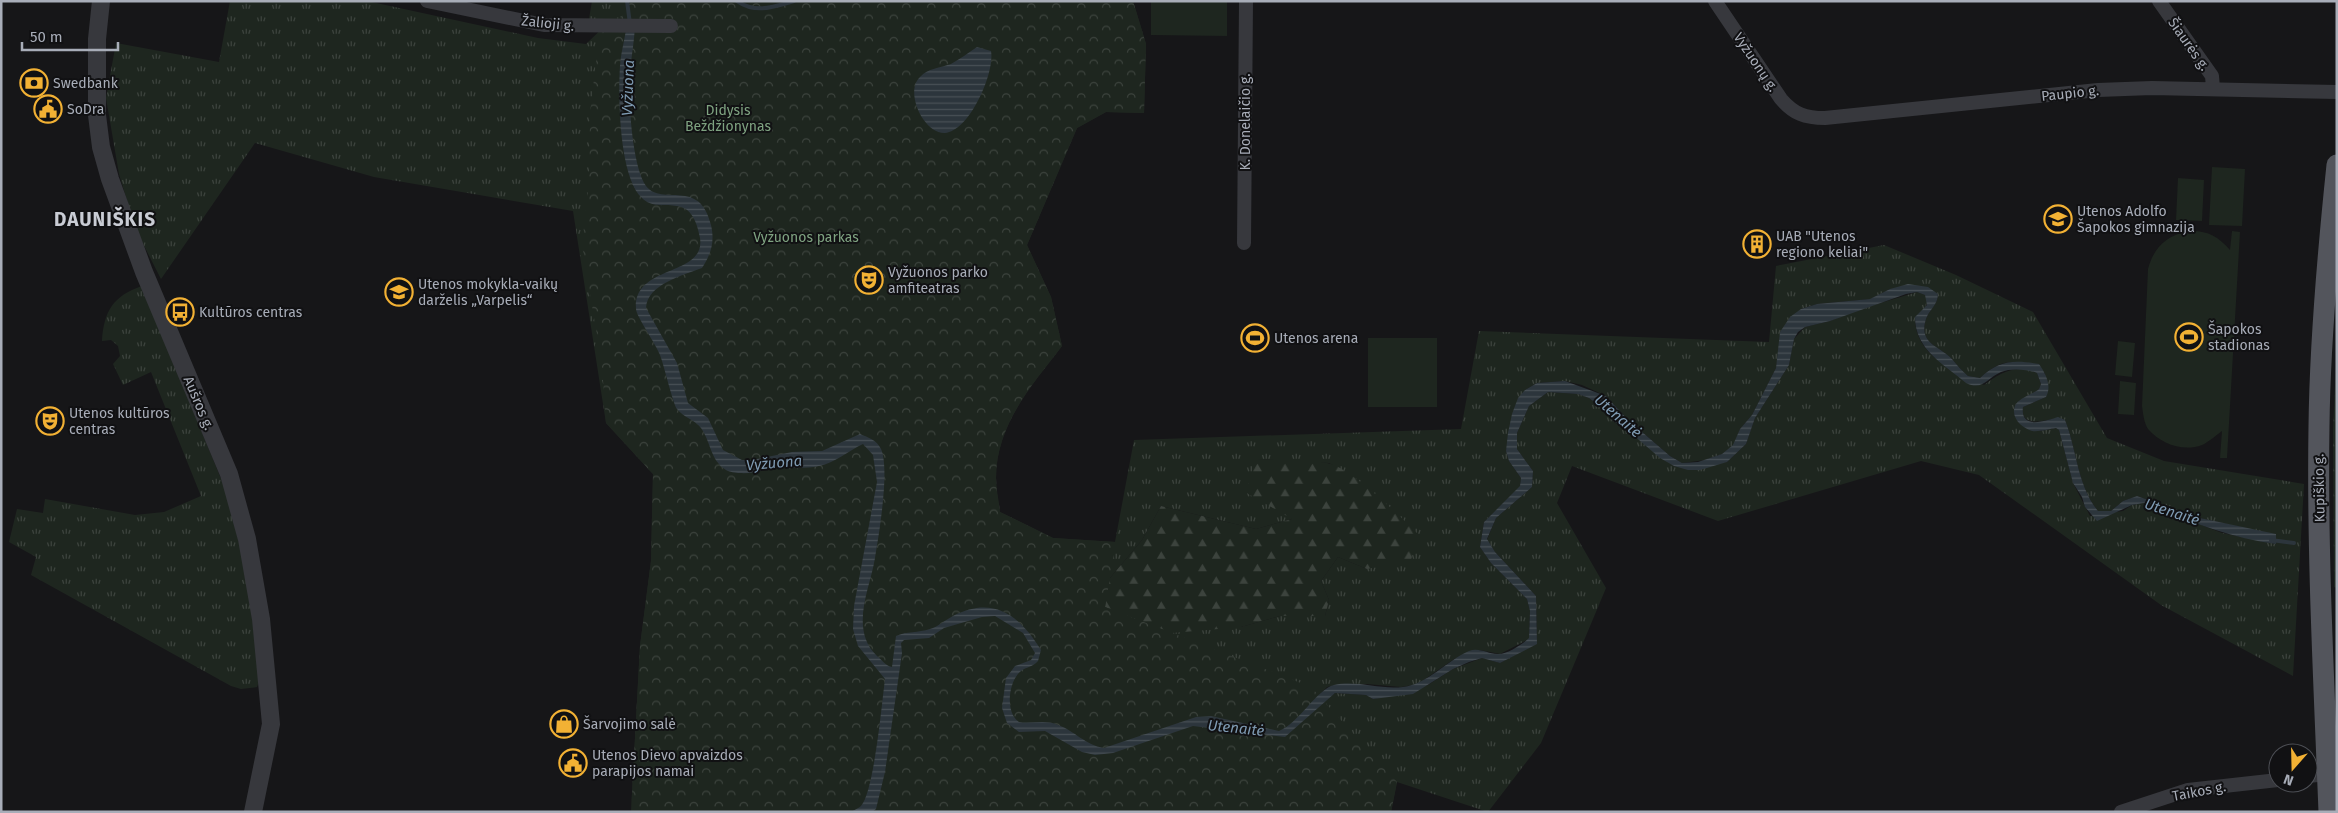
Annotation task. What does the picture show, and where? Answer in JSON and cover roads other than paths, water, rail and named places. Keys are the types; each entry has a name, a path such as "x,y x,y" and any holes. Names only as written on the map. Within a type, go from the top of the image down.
{"main road":[{"name":"Kupiškio g.","path":"2329,812 2318,775 2321,647 2319,425 2328,248 2337,165"}],"street":[{"name":"Aušros g.","path":"101,1 97,38 97,115 108,171 144,272 229,474 247,539 261,619 270,716 262,771 253,812"},
{"name":"Žalioji g.","path":"427,1 544,25 671,26"},
{"name":"K. Donelaičio g.","path":"1244,243 1246,1"},
{"name":"Vyžuonų g.","path":"1715,1 1781,99 1789,108 1804,117"},
{"name":"Šiaurės g.","path":"2159,1 2212,76 2213,88"},
{"name":"Paupio g.","path":"1804,117 1825,118 2098,90 2213,88 2337,92"},
{"name":"Taikos g.","path":"2121,812 2188,790 2268,781"}],"water":[{"path":"627,21 635,21 630,74 630,99 634,148 641,176 646,186 653,192 690,197 698,202 706,210 713,237 708,258 702,268 677,277 659,287 648,300 646,308 677,363 688,403 708,418 723,450 742,460 752,460 792,452 822,451 860,434 877,443 883,458 884,486 875,558 864,608 864,634 869,645 884,663 892,667 896,636 933,628 953,616 968,610 981,608 1004,612 1024,627 1041,650 1038,661 1021,671 1013,682 1010,705 1015,718 1019,722 1053,723 1091,744 1104,748 1196,717 1211,716 1279,731 1293,721 1321,693 1334,685 1403,687 1421,682 1469,651 1477,650 1502,654 1510,651 1529,638 1530,611 1527,599 1491,563 1480,547 1484,522 1520,486 1521,478 1509,461 1506,451 1512,414 1518,398 1525,390 1537,383 1565,381 1606,396 1627,419 1670,456 1682,463 1698,462 1722,454 1733,445 1740,429 1752,415 1776,368 1780,332 1790,317 1801,309 1817,304 1870,299 1890,289 1908,284 1928,287 1938,294 1937,301 1926,319 1925,334 1932,344 1952,359 1968,376 1980,378 1994,368 2007,363 2039,364 2047,380 2048,393 2046,397 2023,407 2025,419 2040,422 2058,417 2065,420 2081,479 2098,511 2111,511 2123,501 2137,496 2200,518 2276,534 2276,544 2225,533 2144,503 2132,505 2097,521 2085,507 2082,497 2073,483 2059,430 2056,428 2032,431 2020,424 2015,417 2014,408 2016,404 2039,389 2041,384 2037,373 2024,370 2009,370 2001,372 1981,385 1977,386 1966,383 1932,355 1920,339 1916,329 1915,317 1927,305 1925,295 1917,292 1906,294 1830,321 1805,327 1798,332 1794,339 1789,365 1755,418 1746,444 1727,462 1700,470 1688,470 1674,466 1660,458 1625,428 1613,421 1610,414 1589,398 1578,394 1548,392 1529,406 1517,433 1517,449 1533,471 1532,487 1496,518 1487,539 1495,552 1536,596 1537,644 1500,663 1482,658 1469,662 1453,669 1413,694 1373,699 1366,695 1335,693 1285,737 1193,726 1113,753 1095,755 1082,752 1045,731 1019,732 1007,723 1002,708 1006,678 1015,666 1031,660 1035,653 1023,633 995,616 982,617 944,628 929,638 904,640 901,643 902,653 885,772 876,809 872,812 851,812 861,806 870,783 877,746 885,679 858,646 853,629 854,606 877,482 873,455 863,444 836,460 819,466 777,468 745,473 731,472 726,470 717,461 701,428 677,409 660,355 639,318 636,309 638,295 646,284 692,259 699,250 700,238 696,222 690,212 675,206 650,203 642,198 634,188 624,155 619,96 621,60"},
{"path":"977,47 991,51 989,72 979,99 972,112 954,130 945,133 937,131 930,127 919,111 915,102 914,92 916,84 920,77 927,72 951,64"}],"waterway":[{"name":"Vyžuona","path":"627,1 630,24"},
{"name":"Vyžuona","path":"737,1 744,5 758,8 772,7 794,1"},
{"name":"Utenaitė","path":"2271,540 2294,543"}],"place":[{"name":"Swedbank","path":"34,83"},
{"name":"SoDra","path":"48,109"},
{"name":"Utenos Adolfo Šapokos gimnazija","path":"2058,219"},
{"name":"UAB \"Utenos regiono keliai\"","path":"1757,244"},
{"name":"Vyžuonos parko amfiteatras","path":"869,280"},
{"name":"Utenos mokykla-vaikų darželis „Varpelis“","path":"399,292"},
{"name":"Kultūros centras","path":"180,312"},
{"name":"Šapokos stadionas","path":"2189,337"},
{"name":"Utenos arena","path":"1255,338"},
{"name":"Utenos kultūros centras","path":"50,421"},
{"name":"Šarvojimo salė","path":"564,724"},
{"name":"Utenos Dievo apvaizdos parapijos namai","path":"573,763"}],"district":[{"name":"DAUNIŠKIS","path":"105,219"}],"park label":[{"name":"Didysis Beždžionynas","path":"728,118"},
{"name":"Vyžuonos parkas","path":"806,237"}]}
